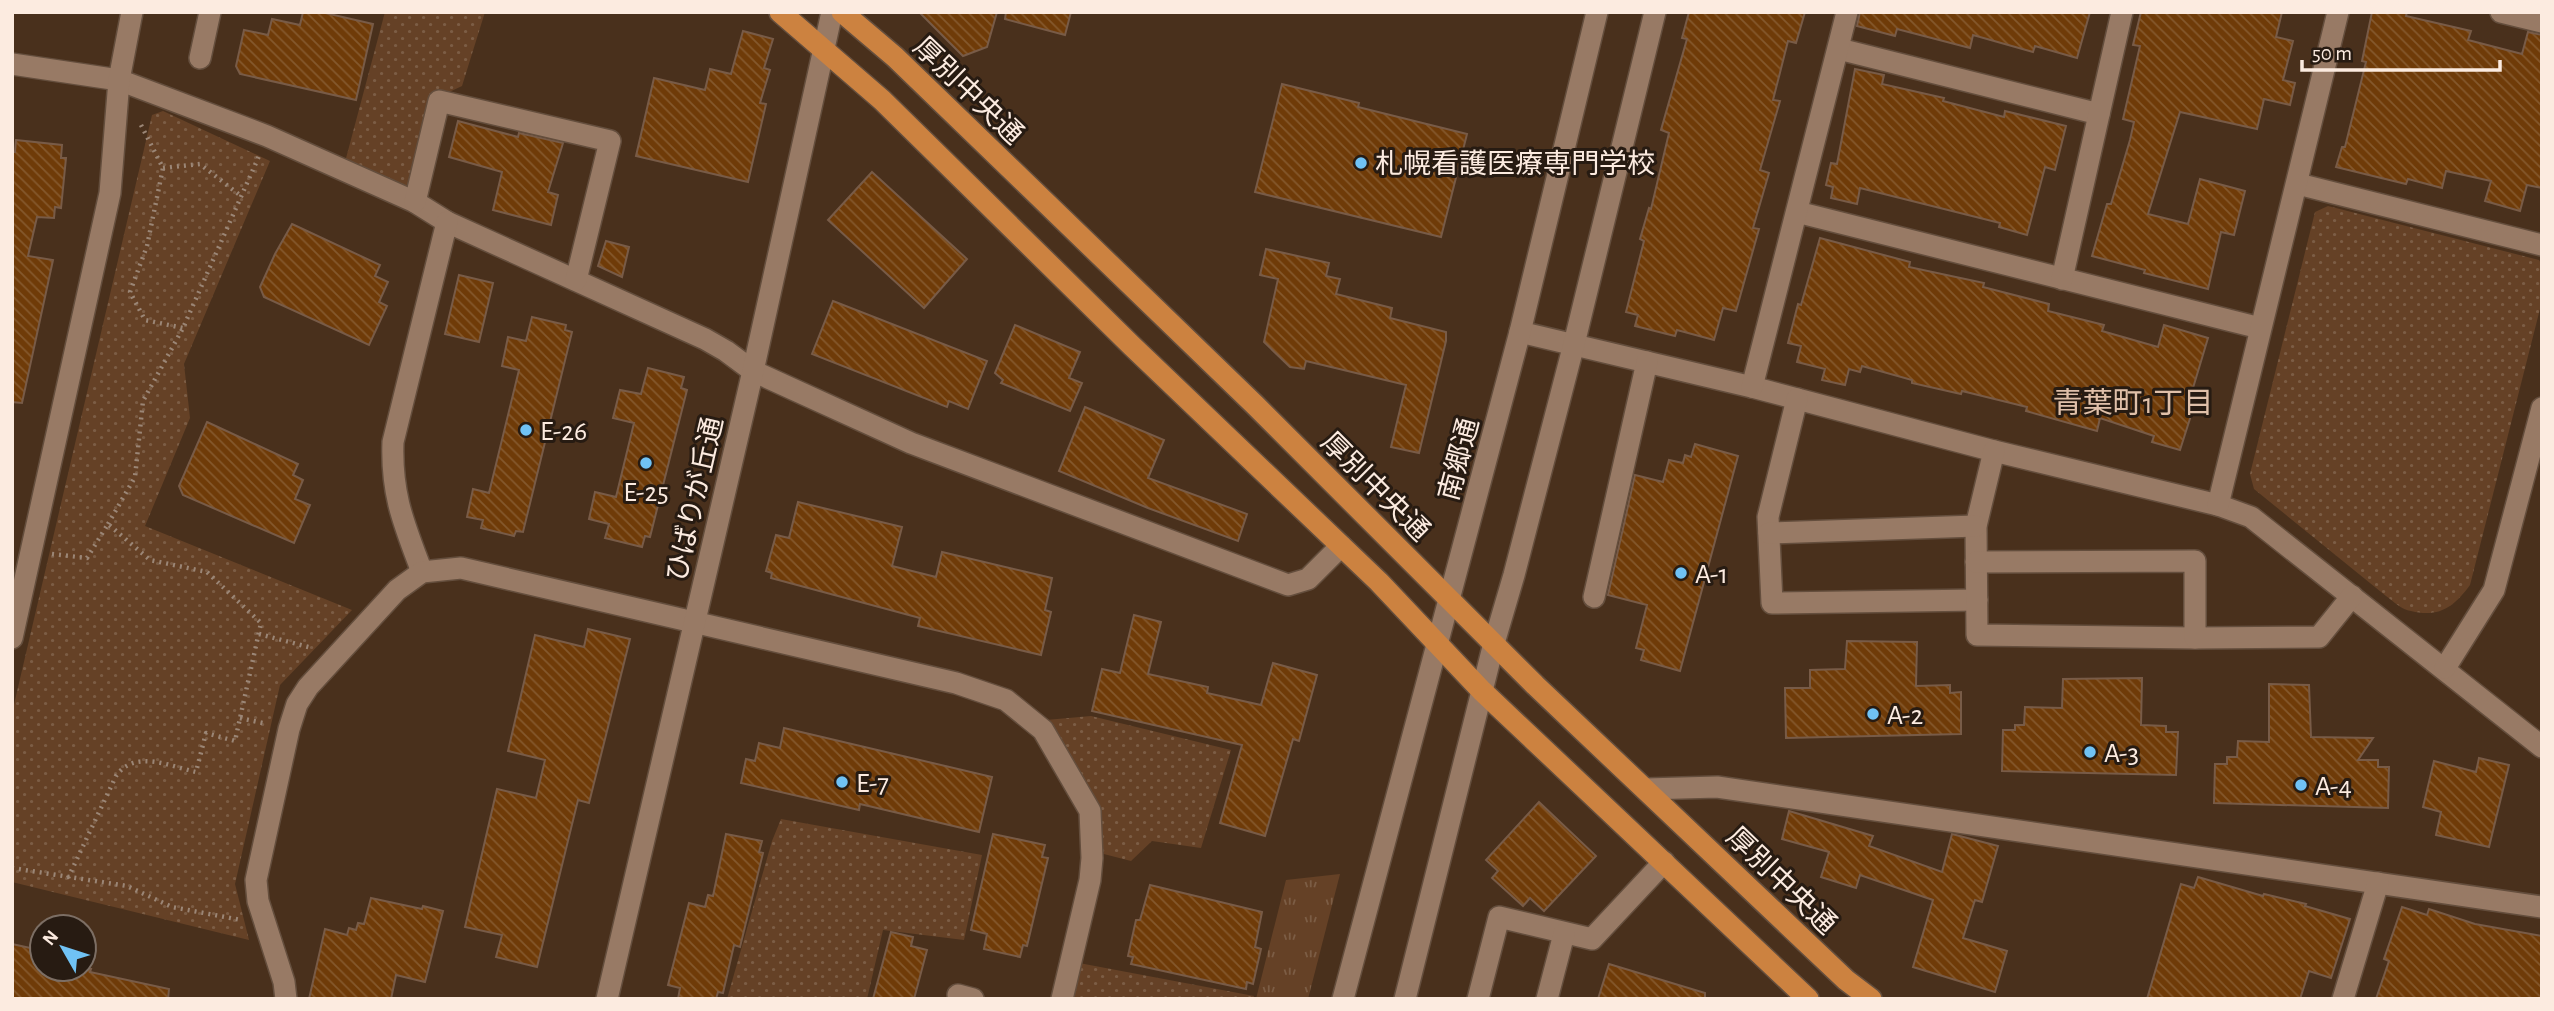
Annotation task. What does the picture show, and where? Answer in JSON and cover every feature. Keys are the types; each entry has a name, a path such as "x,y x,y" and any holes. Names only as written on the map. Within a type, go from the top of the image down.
{"main road":[{"path":"780,12 883,100 1132,346 1379,582 1482,691 1808,999"},
{"name":"厚別中央通","path":"842,12 895,57 1246,396 1449,601 1846,980 1871,999"}],"street":[{"path":"12,638 17,600 32,551 110,193 119,80 132,12"},
{"path":"200,58 209,12"},
{"name":"ひばりが丘通","path":"607,999 753,371 832,12"},
{"name":"南郷通","path":"1343,999 1520,332 1597,12"},
{"path":"1405,999 1493,643 1514,575 1574,344 1656,12"},
{"path":"1752,387 1847,12"},
{"path":"2062,279 2122,12"},
{"path":"2218,505 2338,12"},
{"path":"2501,12 2542,22"},
{"path":"1839,49 2099,114"},
{"path":"12,64 119,80 267,136 415,202 447,222 705,339 753,371 911,443 1289,585 1308,579 1341,546"},
{"path":"415,202 439,102 610,141 576,280"},
{"path":"2298,184 2542,245"},
{"path":"1797,212 2260,328"},
{"path":"422,572 399,509 392,468 393,442 447,222"},
{"path":"1520,332 1752,387 1994,451 2218,505 2251,517 2542,747"},
{"path":"1594,597 1647,362"},
{"path":"1797,399 1768,517 1772,603 1977,600"},
{"path":"2445,668 2494,590 2534,479 2542,408"},
{"path":"1994,451 1976,526 1977,635 2319,637 2352,596"},
{"path":"1769,533 1976,526"},
{"path":"1976,562 2195,561 2195,638"},
{"path":"286,999 284,982 258,901 256,880 289,729 297,704 308,687 397,590 422,572 461,568 956,683 1006,700 1043,730 1090,811 1093,858 1090,880 1062,999"},
{"path":"1646,789 1717,787 2542,907"},
{"path":"1478,999 1499,917 1592,939 1664,862"},
{"path":"2343,999 2378,883"},
{"path":"1547,999 1564,934"}],"path":[{"path":"141,125 163,168 147,246 130,292 145,320 183,328"},
{"path":"32,551 88,558 135,477 144,401 183,328 267,136"},
{"path":"163,168 200,164 241,196"},
{"path":"68,878 124,764 137,760 150,761 196,772 206,733 235,741 261,623 207,572 150,560 108,524"},
{"path":"259,634 338,655"},
{"path":"12,867 127,886 172,907 266,925"}],"green space":[{"path":"385,12 485,12 462,86 430,101 410,192 345,162"},
{"path":"163,111 270,161 184,364 190,418 145,526 352,610 280,685 235,884 249,940 12,882 12,713 152,115"},
{"path":"2328,206 2539,260 2542,265 2542,301 2470,585 2452,605 2438,612 2421,613 2398,605 2254,489 2250,474 2315,212"},
{"path":"1091,716 1231,750 1201,848 1152,841 1131,861 1100,853 1046,720"},
{"path":"781,819 982,855 964,940 883,930 867,999 727,999 772,841"},
{"path":"1340,874 1308,999 1256,999 1286,880"},
{"path":"1079,963 1254,996 1253,999 1069,999"}],"building":[{"path":"303,12 321,12 373,24 356,100 240,74 236,66 244,30 268,35 272,19 300,25"},
{"path":"919,12 997,12 987,47 963,56"},
{"path":"1006,12 1071,12 1065,35 1005,19"},
{"path":"1689,12 1805,12 1796,43 1788,41 1773,100 1780,101 1760,170 1769,173 1753,228 1759,229 1736,311 1723,308 1714,340 1677,330 1675,336 1635,326 1638,315 1626,312 1644,241 1640,239 1649,208 1651,209 1669,133 1661,130 1687,39 1682,38"},
{"path":"1860,12 2090,12 2077,58 2035,46 2033,52 1973,35 1970,48 1897,29 1895,36 1857,26"},
{"path":"2141,12 2282,12 2276,37 2293,41 2283,80 2295,83 2290,105 2264,99 2257,129 2180,112 2148,214 2188,224 2200,179 2245,191 2234,235 2221,232 2208,289 2144,273 2145,270 2092,256 2107,204 2111,204 2134,122 2123,119 2140,46 2133,45"},
{"path":"2372,12 2407,12 2406,16 2471,31 2468,40 2522,54 2528,32 2542,35 2542,188 2527,185 2520,211 2485,201 2491,181 2446,171 2442,188 2408,179 2406,184 2336,167 2342,147 2345,147 2366,62 2362,61"},
{"path":"743,31 773,39 764,68 770,70 760,103 766,104 748,182 636,156 654,78 705,90 710,69 731,74"},
{"path":"1855,69 1884,75 1882,84 1944,98 1943,101 2004,117 2005,111 2066,126 2055,170 2045,167 2027,235 1999,227 2000,223 1860,188 1857,204 1831,198 1833,187 1826,185 1831,163 1837,164"},
{"name":"札幌看護医療専門学校","path":"1282,84 1359,103 1358,107 1467,134 1441,237 1255,192"},
{"path":"458,121 518,137 519,133 563,143 548,192 558,195 551,225 493,210 502,172 449,157"},
{"path":"16,140 62,145 61,158 66,158 61,208 55,207 54,218 37,217 28,256 53,260 22,403 12,402 12,152 15,152"},
{"path":"872,172 967,259 924,308 828,220"},
{"path":"292,224 380,265 375,276 388,282 379,302 387,306 369,345 264,297 260,287"},
{"path":"1820,238 1910,262 1909,267 1984,283 1983,287 2049,304 2048,311 2104,325 2102,331 2158,347 2164,325 2208,338 2187,408 2193,409 2180,450 2152,442 2154,436 2100,418 2097,431 2026,411 2027,407 1962,391 1961,394 1912,383 1912,380 1862,366 1860,372 1849,369 1845,385 1822,380 1825,369 1797,362 1801,346 1788,343"},
{"path":"606,241 629,247 622,277 598,266"},
{"path":"1266,249 1329,263 1326,276 1340,279 1336,294 1392,308 1390,318 1446,332 1419,453 1391,447 1406,385 1306,361 1304,369 1290,367 1264,342 1278,279 1260,275"},
{"path":"459,275 493,283 479,342 445,334"},
{"path":"833,301 987,361 968,409 949,401 947,407 812,354"},
{"name":"E-26","path":"532,317 566,325 565,330 572,332 523,532 516,531 514,536 481,528 483,520 467,517 473,489 489,493 519,370 502,366 508,337 526,341"},
{"path":"1015,325 1080,352 1069,378 1082,383 1070,411 1001,383 1003,380 995,373"},
{"name":"E-25","path":"648,368 684,377 681,388 687,390 650,537 645,536 642,547 605,538 609,524 589,519 595,492 616,497 634,423 613,418 620,390 641,394"},
{"path":"1085,407 1164,440 1148,478 1247,514 1238,541 1059,471"},
{"path":"207,422 298,464 293,475 303,480 295,499 310,505 294,543 183,495 179,486"},
{"name":"A-1","path":"1695,444 1738,456 1680,671 1641,660 1644,650 1636,648 1647,605 1608,595 1635,475 1663,482 1669,460 1683,463 1685,455 1691,457"},
{"path":"798,502 902,527 892,566 936,577 942,552 1052,578 1045,610 1051,612 1041,655 918,626 920,618 771,578 772,573 766,571 776,535 789,538"},
{"path":"1134,615 1161,622 1148,674 1208,687 1207,693 1261,705 1273,663 1317,675 1299,741 1293,739 1265,836 1220,823 1242,745 1092,711 1102,669 1120,673"},
{"path":"588,629 630,639 589,803 578,800 537,967 496,957 502,935 465,927 497,789 536,798 545,760 508,751 535,635 584,647"},
{"name":"A-2","path":"1847,641 1917,642 1916,686 1950,685 1950,693 1961,692 1961,734 1786,738 1785,688 1810,688 1810,670 1845,669"},
{"name":"A-3","path":"2142,678 2141,725 2166,726 2166,732 2178,732 2176,775 2002,771 2003,730 2015,730 2015,725 2024,725 2025,707 2062,708 2063,679"},
{"name":"A-4","path":"2269,684 2309,685 2311,737 2373,738 2358,760 2378,760 2378,767 2389,767 2388,808 2214,803 2215,764 2227,764 2227,757 2237,757 2238,741 2269,742"},
{"path":"784,728 992,777 979,832 860,804 859,810 741,783 746,759 755,761 759,743 780,748"},
{"path":"2479,758 2509,765 2489,847 2436,835 2441,812 2423,807 2434,761 2476,772"},
{"path":"1539,802 1596,856 1544,911 1530,898 1523,906 1492,878 1498,871 1486,860"},
{"path":"1789,811 1873,836 1869,846 1942,872 1952,834 1998,846 1982,902 1975,900 1963,938 2007,951 1995,992 1913,967 1933,900 1860,875 1856,888 1821,877 1829,852 1782,839"},
{"path":"726,834 762,841 759,852 763,853 740,947 734,945 723,993 718,992 716,999 678,999 680,988 668,985 689,903 705,907 708,895 713,896"},
{"path":"993,834 1045,845 1042,857 1048,858 1027,946 1023,945 1020,957 984,949 987,934 971,930"},
{"path":"2198,877 2263,896 2264,894 2306,904 2305,906 2350,919 2331,978 2309,971 2300,999 2147,999 2181,884 2194,888"},
{"path":"1150,885 1262,912 1255,947 1261,949 1253,984 1247,982 1246,989 1131,964 1133,957 1128,956 1136,920 1140,920"},
{"path":"371,898 443,911 425,982 396,975 391,999 309,999 325,929 347,935 349,928 356,930 358,923 364,924"},
{"path":"2402,907 2427,915 2429,909 2475,924 2542,936 2542,999 2376,999 2389,961 2384,959"},
{"path":"891,932 913,937 911,946 927,950 914,999 873,999"},
{"path":"12,944 28,947 28,983 98,983 98,974 169,989 168,999 12,999"},
{"path":"1609,964 1705,993 1705,999 1598,999"}],"place":[{"name":"札幌看護医療専門学校","path":"1361,163"},
{"name":"E-26","path":"526,430"},
{"name":"E-25","path":"646,463"},
{"name":"A-1","path":"1681,573"},
{"name":"A-2","path":"1873,714"},
{"name":"A-3","path":"2090,752"},
{"name":"E-7","path":"842,782"},
{"name":"A-4","path":"2301,785"}],"district":[{"name":"青葉町1丁目","path":"2133,403"}]}
